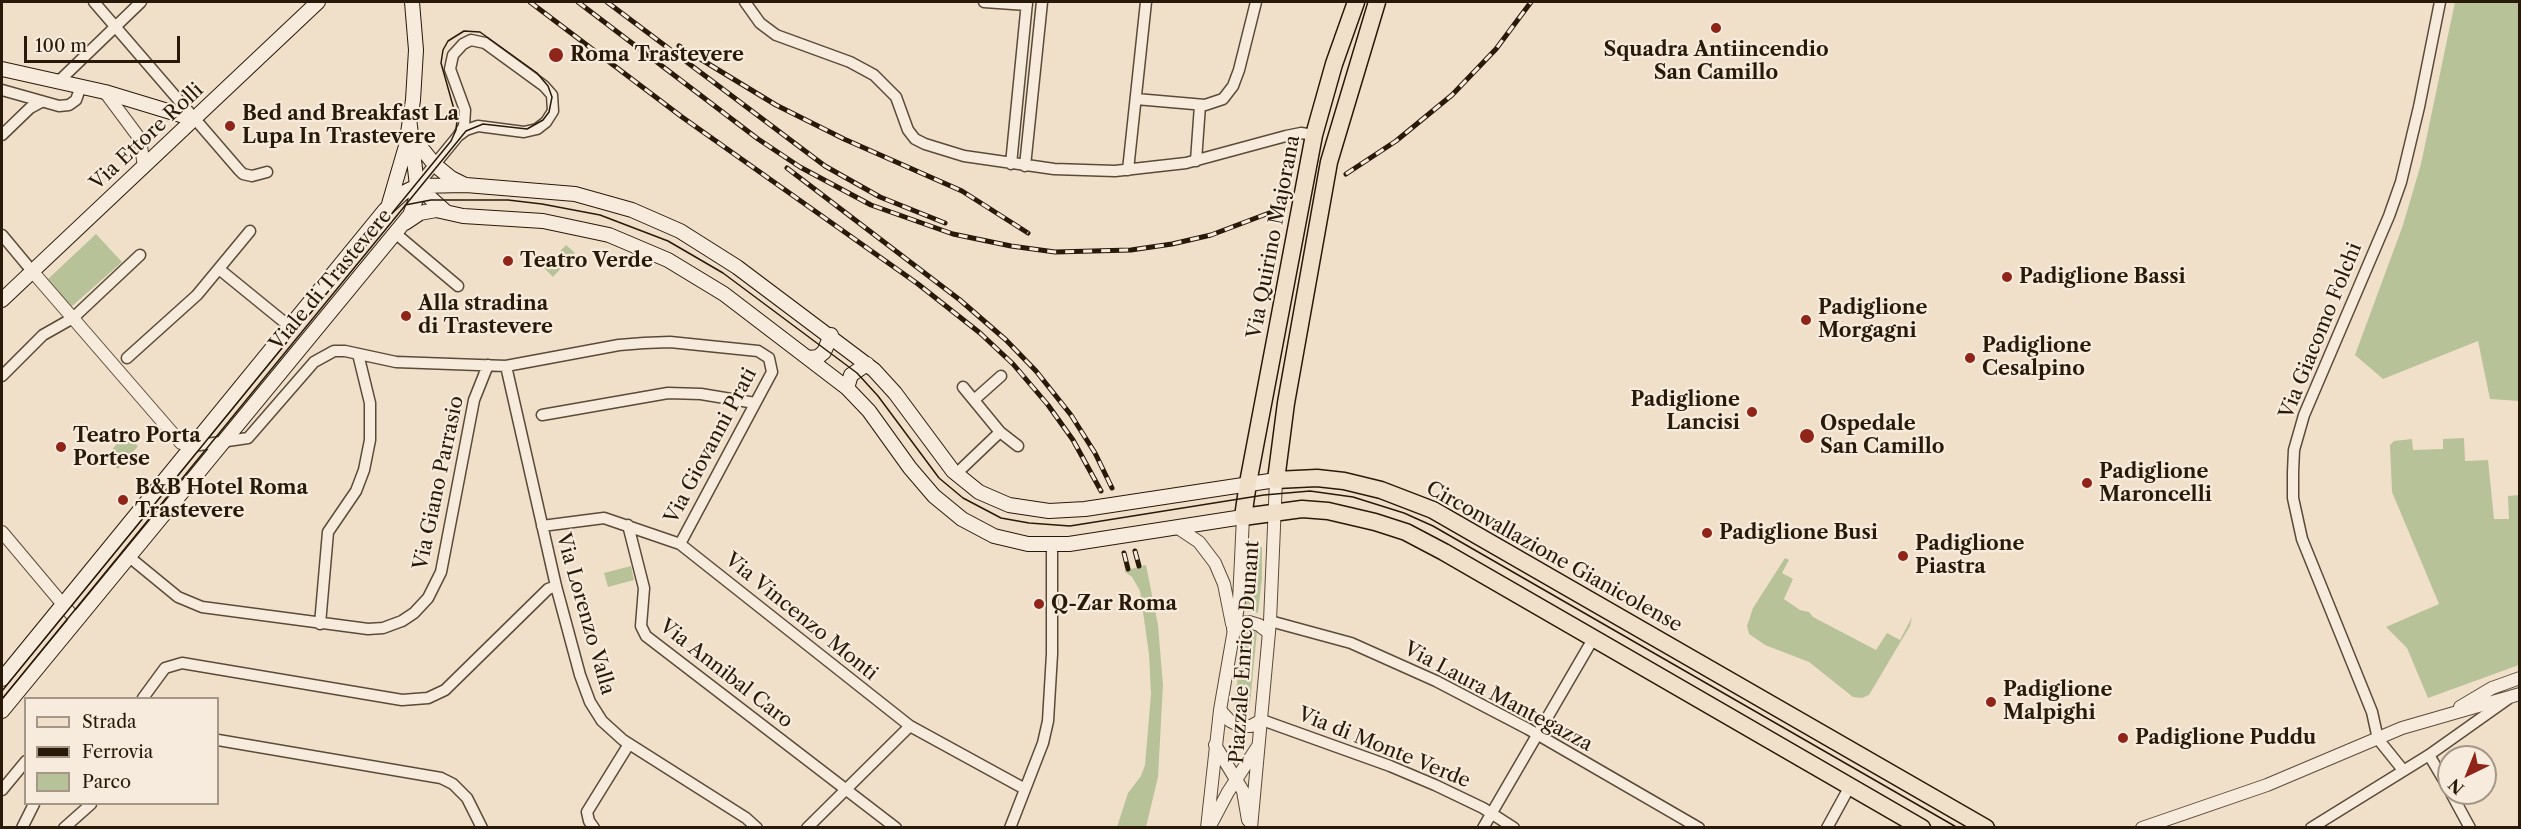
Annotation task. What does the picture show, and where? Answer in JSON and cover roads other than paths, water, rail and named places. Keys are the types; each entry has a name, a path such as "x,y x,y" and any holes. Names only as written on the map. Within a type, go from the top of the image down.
{"main road":[{"name":"Via Ettore Rolli","path":"2,300 318,2"},
{"path":"387,208 400,169 410,126 416,66 412,2"},
{"name":"Via Quirino Majorana","path":"1248,483 1314,135 1336,58 1356,2"},
{"name":"Via Quirino Majorana","path":"1276,480 1286,403 1329,162 1377,2"},
{"path":"1336,58 1337,70 1341,78 1351,83"},
{"path":"2,69 105,92 194,119"},
{"path":"410,126 418,147 435,165 451,178 466,184"},
{"path":"410,126 417,186 446,212"},
{"path":"1314,135 1324,145 1329,162"},
{"name":"Circonvallazione Gianicolense","path":"417,186 466,184 568,193 651,217 680,231 717,253 831,335 867,364 889,386 940,457 975,490 994,500 1017,507 1048,511 1094,507 1248,483 1317,477 1355,483 1398,495 1439,513 1986,828"},
{"path":"387,208 404,193 417,186"},
{"name":"Viale di Trastevere","path":"2,711 400,228 416,204 417,186"},
{"name":"Viale di Trastevere","path":"2,679 387,208"},
{"path":"400,228 429,210 463,216 509,218 567,225 634,244 668,260 701,279 847,388 869,411 919,480 951,511 977,528 1000,538 1028,544 1052,545 1098,541 1302,509 1334,512 1406,532 1922,828"},
{"path":"809,358 818,357 824,352 831,335"},
{"path":"847,388 853,373 867,364"},
{"name":"Piazzale Enrico Dunant","path":"1243,517 1248,483"}],"street":[{"path":"94,2 243,174 252,176 267,172"},
{"path":"58,82 141,2"},
{"path":"745,2 760,23 776,34 858,66 879,78 896,97 908,130 918,141 953,154 1025,166 1076,171 1128,170 1196,161 1301,133 1314,135"},
{"path":"984,2 1027,3 1011,164"},
{"path":"1025,166 1042,2"},
{"path":"1128,170 1146,2"},
{"path":"1136,99 1200,105 1220,102 1233,86 1256,2"},
{"name":"Via Giacomo Folchi","path":"2378,739 2372,712 2300,532 2293,498 2293,462 2310,397 2401,182 2440,2"},
{"path":"469,40 485,43 544,86 552,95 553,111 546,122 537,129 519,132 481,126 471,121 466,113 452,77 450,65 457,49 469,40"},
{"path":"2,90 59,106 69,105 77,98 81,86"},
{"path":"105,92 140,139 144,167"},
{"path":"2,135 30,108 40,102"},
{"path":"1196,161 1200,105"},
{"path":"458,136 465,123 466,113"},
{"path":"458,136 470,128 481,126"},
{"name":"Viale di Trastevere","path":"417,186 458,136"},
{"path":"400,228 458,286"},
{"path":"127,358 189,303 250,231"},
{"path":"2,235 181,443 193,446 238,441 250,437 320,358 334,351 396,362 506,366"},
{"path":"2,376 43,335 73,318 140,255"},
{"path":"219,269 289,326"},
{"name":"Via Giovanni Prati","path":"506,366 619,345 670,342 765,354 772,366 771,374 680,544"},
{"path":"320,624 328,532 356,491 364,470 370,440 370,404 357,354"},
{"name":"Via Giano Parrasio","path":"128,556 178,597 193,604 234,613 368,629 383,628 408,617 428,598 441,572 474,400 488,365"},
{"name":"Via Lorenzo Valla","path":"506,366 556,586 579,675 590,702 606,725 629,744 746,818 757,828"},
{"path":"974,400 1001,376"},
{"path":"963,387 1000,432 1018,446"},
{"path":"542,415 668,393 701,394 755,402"},
{"path":"956,474 1000,432"},
{"name":"Piazzale Enrico Dunant","path":"1250,828 1270,627 1276,480"},
{"name":"Piazzale Enrico Dunant","path":"1208,828 1215,746 1239,602 1243,517"},
{"name":"Via Vincenzo Monti","path":"542,526 604,518 680,544 910,726 1025,789"},
{"name":"Via Annibal Caro","path":"628,525 644,588 640,626 644,634 846,790"},
{"path":"1178,528 1199,542 1215,563 1224,584 1233,629 1242,623 1249,622 1270,627"},
{"path":"2,532 76,620"},
{"path":"1010,828 1043,743 1048,721 1052,654 1052,545"},
{"path":"144,697 162,671 182,663 402,700 428,698 445,690 548,589 556,586"},
{"name":"Via Laura Mantegazza","path":"1270,627 1357,646 1436,681 1537,734 1699,828"},
{"path":"1483,828 1593,639"},
{"path":"2452,713 2479,695 2520,678"},
{"path":"2142,828 2267,785 2402,728 2516,695"},
{"path":"2311,828 2429,755 2516,695"},
{"path":"1220,710 1230,721 1240,726 1251,726 1262,720"},
{"name":"Via di Monte Verde","path":"1262,720 1390,766 1455,794 1492,813 1514,828"},
{"path":"807,828 910,726"},
{"path":"2378,739 2403,771"},
{"path":"219,740 441,778 453,784 467,798 482,828"},
{"path":"594,828 587,812 629,744"},
{"name":"Piazzale Enrico Dunant","path":"1215,746 1244,796 1250,828"},
{"name":"Piazzale Enrico Dunant","path":"1208,828 1259,746"},
{"path":"2429,755 2437,769"},
{"path":"2,790 24,763"},
{"path":"1827,828 1850,786"},
{"path":"846,790 896,828"},
{"path":"1221,806 1234,801 1240,803 1246,810"},
{"path":"22,828 33,805"},
{"path":"64,828 90,805"},
{"path":"2458,805 2470,828"}],"tram line":[{"path":"2,691 451,141 457,120 441,63 443,50 448,41 464,31 480,32 537,73 548,86 552,97 549,112 543,120 527,129 483,124 466,131 2,699"},
{"path":"405,205 431,200 508,200 542,204 600,215 668,241 723,273 857,373 878,396 939,478 963,498 1001,518 1070,526 1264,495 1310,491 1353,497 1404,513 1433,526 1958,828"}],"railway":[{"path":"530,2 682,117 918,284 980,333 1013,364 1048,405 1073,440 1101,491"},
{"path":"578,2 758,139 800,167 871,205 953,234 1055,252 1131,250 1211,235 1285,207"},
{"path":"607,2 825,166 880,197 945,223"},
{"path":"1346,174 1396,141 1452,95 1496,49 1531,2"},
{"path":"679,46 776,105 844,139 962,191 1028,233"},
{"path":"787,168 960,300 1006,340 1036,371 1071,415 1095,453 1112,488"},
{"path":"1135,551 1139,566"},
{"path":"1124,553 1128,569"}],"place":[{"name":"Squadra Antiincendio San Camillo","path":"1716,28"},
{"name":"Roma Trastevere","path":"556,55"},
{"name":"Bed and Breakfast La Lupa In Trastevere","path":"230,126"},
{"name":"Teatro Verde","path":"508,261"},
{"name":"Padiglione Bassi","path":"2007,277"},
{"name":"Alla stradina di Trastevere","path":"406,316"},
{"name":"Padiglione Morgagni","path":"1806,320"},
{"name":"Padiglione Cesalpino","path":"1970,358"},
{"name":"Padiglione Lancisi","path":"1752,412"},
{"name":"Ospedale San Camillo","path":"1807,436"},
{"name":"Teatro Porta Portese","path":"61,447"},
{"name":"Padiglione Maroncelli","path":"2087,483"},
{"name":"B&B Hotel Roma Trastevere","path":"123,500"},
{"name":"Padiglione Busi","path":"1707,533"},
{"name":"Padiglione Piastra","path":"1903,556"},
{"name":"Q-Zar Roma","path":"1039,604"},
{"name":"Padiglione Malpighi","path":"1991,702"},
{"name":"Padiglione Puddu","path":"2123,738"}]}
